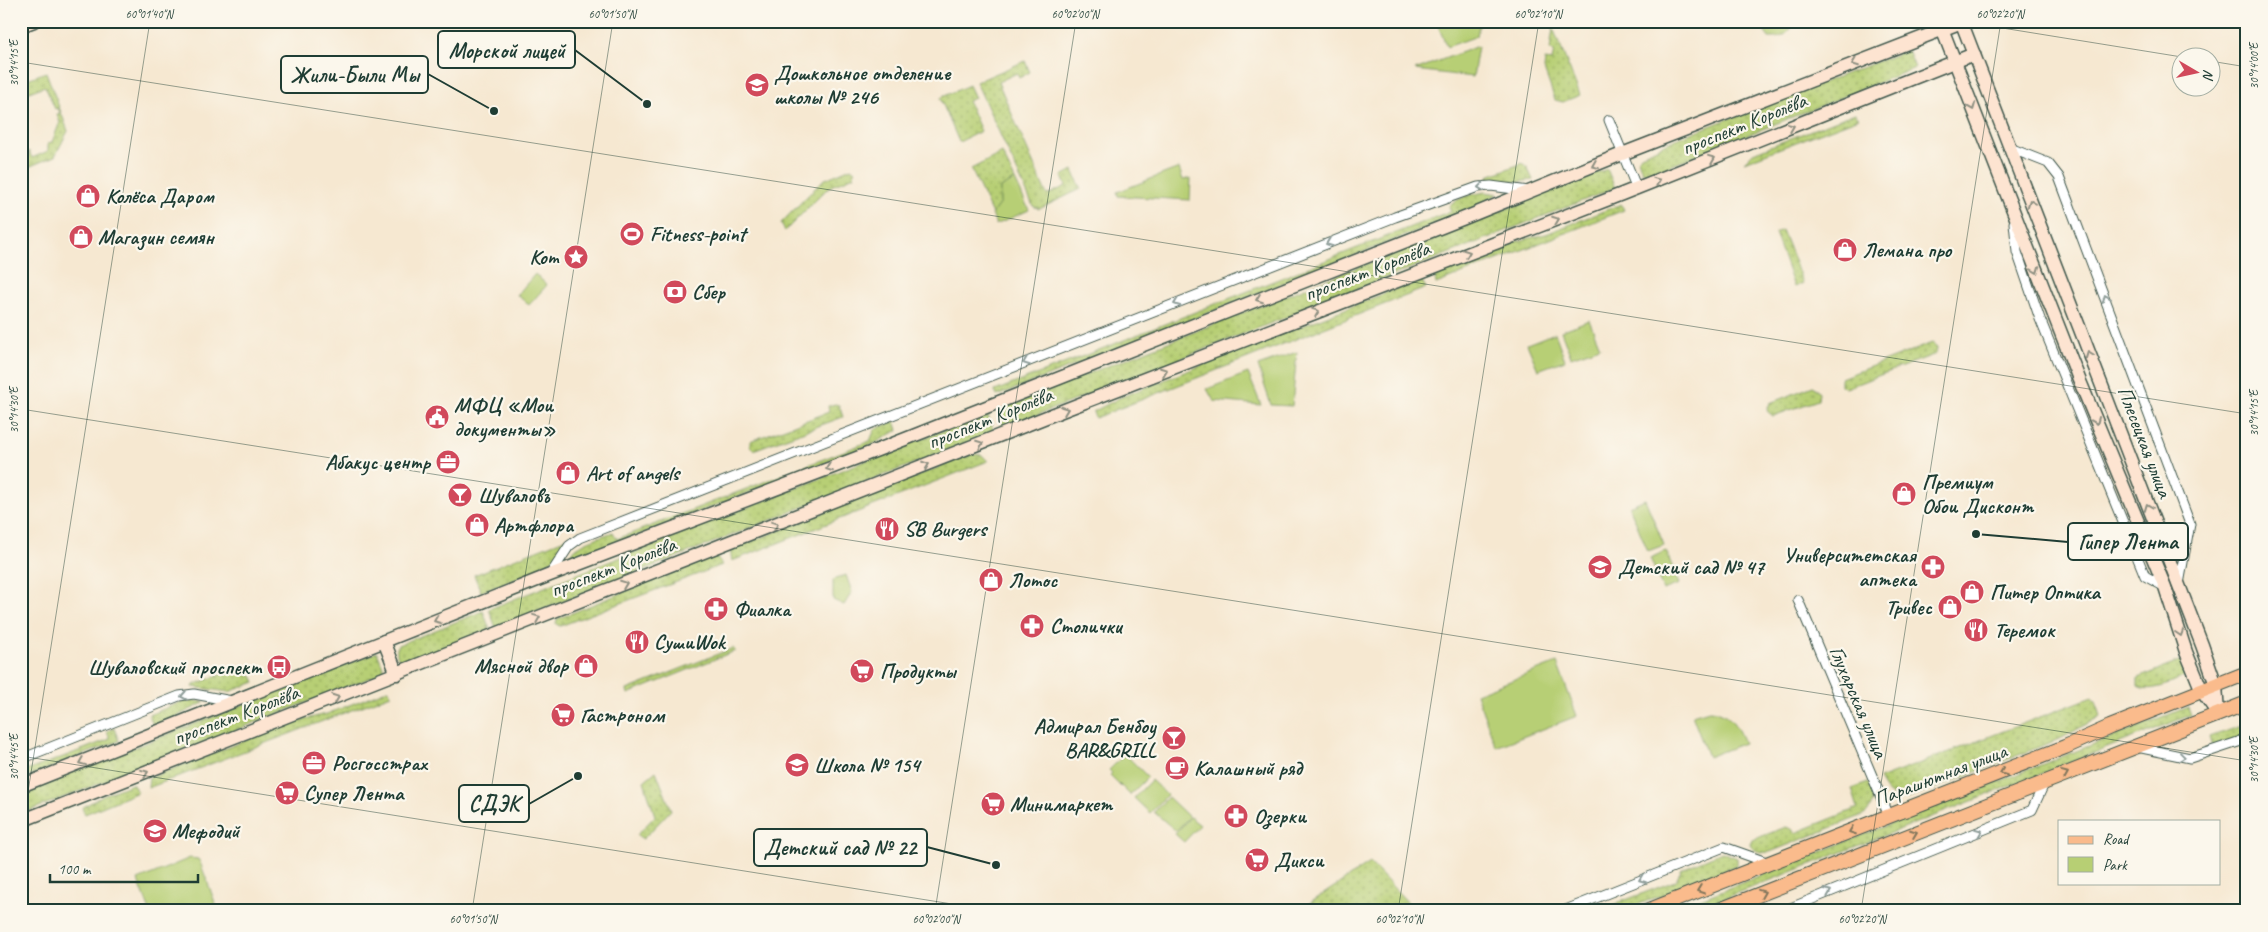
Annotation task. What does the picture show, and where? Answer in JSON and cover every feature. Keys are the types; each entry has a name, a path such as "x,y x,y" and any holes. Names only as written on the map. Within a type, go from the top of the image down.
{"main road":[{"name":"Парашютная улица","path":"1648,911 2247,673"},
{"name":"Парашютная улица","path":"1717,911 2247,703"}],"street":[{"path":"21,26 34,21"},
{"name":"проспект Королёва","path":"21,786 550,575 875,451 1467,217 1941,26 1962,22"},
{"name":"Плесецкая улица","path":"1962,22 2179,584 2216,685 2218,714"},
{"name":"Плесецкая улица","path":"1941,26 2079,379 2166,587 2186,652 2202,691 2218,714"},
{"name":"проспект Королёва","path":"21,821 1091,400 1637,189 1974,54"},
{"path":"1609,120 1637,189"},
{"path":"2010,148 2048,163 2059,177 2098,277 2190,524 2179,584"},
{"path":"550,575 569,546 580,538 1386,221 1478,187 1491,186 1529,191"},
{"name":"Глухарская улица","path":"1798,600 1889,816"},
{"path":"384,641 397,674"},
{"path":"21,759 179,696 194,694 232,701"},
{"path":"2134,747 2190,758 2247,738"},
{"path":"1783,911 2032,810 2045,782"},
{"path":"1563,911 1724,847 1770,863"}],"green space":[{"path":"1436,21 1480,21 1477,36 1447,47"},
{"path":"1770,21 1792,21 1790,29 1785,35 1769,38 1764,31"},
{"path":"1553,28 1580,95 1563,102 1555,100 1544,69 1545,60 1552,61 1554,51 1550,50"},
{"path":"1478,46 1473,77 1415,70"},
{"path":"1908,50 1915,68 1650,174 1642,172 1638,159 1641,155 1681,137"},
{"path":"1025,61 1030,72 1019,78 1017,73 998,82 1047,195 1066,186 1062,176 1073,170 1081,189 1039,209 1033,206 976,82"},
{"path":"21,63 25,80 46,72 68,131 55,156 21,170 21,161 27,158 29,151 32,158 48,151 48,143 52,142 60,122 57,114 60,113 58,108 55,109 45,86 21,95"},
{"path":"969,85 975,98 968,101 981,131 959,142 940,98"},
{"path":"1855,113 1859,118 1744,162 1753,153"},
{"path":"1002,153 1015,180 1000,188 1000,203 992,214 971,169"},
{"path":"1523,163 1533,180 1517,182 1488,180 1488,176"},
{"path":"851,168 855,171 854,176 829,187 785,231 781,223 823,180"},
{"path":"1179,168 1183,180 1191,178 1190,200 1118,196 1117,192"},
{"path":"1607,169 1615,188 1004,428 996,410"},
{"path":"1015,180 1029,210 996,225 992,214 1000,203 1000,188"},
{"path":"1485,192 1498,194 1465,212 997,396 995,391 1451,211 1449,206 1453,202 1466,196"},
{"path":"1621,204 1624,210 1436,284 1434,273 1514,242 1546,234"},
{"path":"1782,230 1803,283 1794,287 1775,233"},
{"path":"535,274 547,285 529,305 517,295"},
{"path":"1421,279 1426,288 1095,418 1093,412 1121,397"},
{"path":"1589,320 1600,347 1571,357 1561,331"},
{"path":"1555,333 1565,360 1538,370 1527,344"},
{"path":"1932,343 1937,347 1936,354 1846,388 1841,385 1841,378"},
{"path":"1297,352 1292,406 1271,405 1258,366"},
{"path":"1248,373 1261,405 1214,401 1207,389"},
{"path":"1813,386 1819,393 1818,400 1773,416 1767,411 1770,403"},
{"path":"839,405 843,417 753,450 750,446 750,441 829,412 828,406"},
{"path":"987,413 994,432 496,628 489,609"},
{"path":"895,421 898,430 872,445 605,548 568,559 575,549 594,539 613,532 617,539 870,441 875,429"},
{"path":"972,454 982,455 988,461 732,561 730,550"},
{"path":"1645,499 1664,545 1648,551 1629,506"},
{"path":"567,538 568,540 553,559 537,571 481,592 474,575"},
{"path":"1666,551 1679,584 1663,590 1650,558"},
{"path":"715,555 722,565 560,626 556,624 557,619"},
{"path":"846,575 852,592 844,605 833,600 833,580"},
{"path":"483,611 490,630 406,664 399,659 397,653 398,645"},
{"path":"733,648 735,651 628,694 627,690"},
{"path":"377,652 385,672 21,814 21,792"},
{"path":"2184,660 2188,669 2187,674 2177,680 2156,688 2149,689 2138,686 2138,678"},
{"path":"1557,663 1577,716 1496,747 1476,694"},
{"path":"232,670 252,676 255,682 229,692 193,687 194,685"},
{"path":"389,689 391,695 148,788 149,778 293,722 327,714"},
{"path":"2092,697 2096,701 2101,716 2062,738 1907,799 1889,794 1879,779"},
{"path":"186,700 205,702 154,728 149,715"},
{"path":"2188,707 2191,715 1692,911 1670,911"},
{"path":"1709,710 1727,716 1744,743 1708,757 1692,715"},
{"path":"2247,724 2247,735 2213,747 2210,737"},
{"path":"114,728 119,741 21,779 21,773 110,739 107,731"},
{"path":"1125,754 1148,777 1130,795 1110,775 1112,773 1109,770"},
{"path":"656,771 671,810 643,839 637,835 655,816 644,781"},
{"path":"1151,780 1167,795 1150,813 1134,798"},
{"path":"1868,783 1873,799 1866,814 1770,852 1761,852 1751,847 1752,840 1786,827 1792,829 1795,833 1858,808 1852,789"},
{"path":"132,784 138,792 85,814 82,808 103,795"},
{"path":"1168,797 1189,817 1176,831 1154,812"},
{"path":"1190,817 1200,825 1184,842 1175,834"},
{"path":"1722,852 1737,858 1737,865 1622,911 1597,911 1675,881 1682,869"},
{"path":"190,858 198,859 200,862 216,905 215,911 150,911 138,880"},
{"path":"1370,863 1416,911 1298,911"}],"place":[{"name":"Дошкольное отделение школы № 246","path":"757,85"},
{"name":"Морской лицей","path":"647,104"},
{"name":"Жили-Были Мы","path":"494,111"},
{"name":"Колёса Даром","path":"88,196"},
{"name":"Fitness-point","path":"632,234"},
{"name":"Магазин семян","path":"81,237"},
{"name":"Лемана про","path":"1845,250"},
{"name":"Кот","path":"576,257"},
{"name":"Сбер","path":"675,292"},
{"name":"МФЦ «Мои документы»","path":"437,417"},
{"name":"Абакус центр","path":"448,462"},
{"name":"Art of angels","path":"568,473"},
{"name":"Премиум Обои Дисконт","path":"1904,494"},
{"name":"Шуваловъ","path":"460,495"},
{"name":"Артфлора","path":"477,525"},
{"name":"SB Burgers","path":"887,529"},
{"name":"Гипер Лента","path":"1976,534"},
{"name":"Детский сад № 47","path":"1600,567"},
{"name":"Университетская аптека","path":"1933,567"},
{"name":"Лотос","path":"991,580"},
{"name":"Питер Оптика","path":"1972,592"},
{"name":"Тривес","path":"1950,607"},
{"name":"Фиалка","path":"716,609"},
{"name":"Столички","path":"1032,626"},
{"name":"Теремок","path":"1976,630"},
{"name":"СушиWok","path":"637,642"},
{"name":"Мясной двор","path":"586,666"},
{"name":"Шуваловский проспект","path":"279,667"},
{"name":"Продукты","path":"862,671"},
{"name":"Гастроном","path":"563,715"},
{"name":"Адмирал Бенбоу BAR&GRILL","path":"1174,738"},
{"name":"Росгосстрах","path":"314,763"},
{"name":"Школа № 154","path":"797,765"},
{"name":"Калашный ряд","path":"1177,768"},
{"name":"СДЭК","path":"578,776"},
{"name":"Супер Лента","path":"287,793"},
{"name":"Минимаркет","path":"993,804"},
{"name":"Озерки","path":"1236,816"},
{"name":"Мефодий","path":"155,831"},
{"name":"Дикси","path":"1257,860"},
{"name":"Детский сад № 22","path":"996,865"}]}
